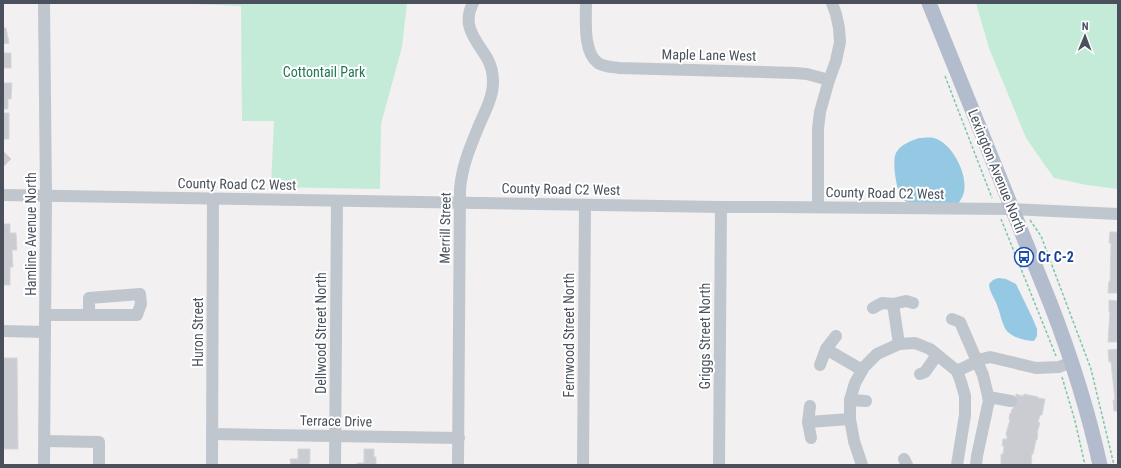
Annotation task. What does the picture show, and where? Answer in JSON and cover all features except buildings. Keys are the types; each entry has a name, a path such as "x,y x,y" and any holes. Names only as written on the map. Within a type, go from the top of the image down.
{"main road":[{"name":"Lexington Avenue North","path":"929,3 1051,305 1065,364 1084,398 1100,465"}],"street":[{"name":"Hamline Avenue North","path":"44,3 46,196 44,465"},
{"name":"Merrill Street","path":"458,465 461,175 464,162 489,103 493,81 488,60 475,42 471,33 468,16 473,3"},
{"name":"Maple Lane West","path":"586,3 586,34 588,46 592,55 598,62 606,66 619,68 796,72 830,80"},
{"path":"818,207 818,128 820,112 836,61 840,42 839,28 832,3"},
{"name":"County Road C2 West","path":"3,195 721,207 1012,209 1118,214"},
{"name":"Huron Street","path":"212,465 213,199"},
{"name":"Dellwood Street North","path":"335,465 337,201"},
{"name":"Fernwood Street North","path":"583,465 585,205"},
{"name":"Griggs Street North","path":"719,465 721,207"},
{"path":"873,308 882,303 893,304 906,301 913,303"},
{"path":"893,304 900,344"},
{"path":"45,315 89,315"},
{"path":"952,319 960,322 982,375 989,400 976,465"},
{"path":"3,331 45,332"},
{"path":"820,365 826,349 836,336"},
{"path":"862,465 854,441 850,419 850,400 855,383 864,367 877,354 900,344 915,343 930,349 957,371 965,396 965,416 956,465"},
{"path":"826,349 862,370"},
{"path":"920,374 925,372 937,355"},
{"path":"957,371 990,357 1036,368 1065,364"},
{"path":"988,397 1011,401"},
{"path":"850,400 866,401"},
{"path":"810,406 808,422 811,438"},
{"path":"808,422 850,419"},
{"name":"Terrace Drive","path":"212,434 458,438"},
{"path":"45,441 99,442 99,465"}],"path":[{"path":"944,75 1056,357 1065,364 1075,421 1086,465"}],"green space":[{"name":"Cottontail Park","path":"171,3 407,3 402,47 381,124 380,189 271,187 274,121 242,121 241,6"},
{"path":"976,3 1118,3 1118,189 1087,185 1054,178 1026,138 989,48"}],"water":[{"path":"919,138 934,138 941,141 947,146 957,160 964,177 965,185 962,198 957,206 919,206 907,202 901,196 895,174 894,162 896,153 909,142"},
{"path":"998,278 1006,279 1016,284 1037,329 1037,336 1034,341 1016,337 1006,330 989,287 989,284 993,280"}],"place":[{"name":"Cr C-2","path":"1024,257"}]}
